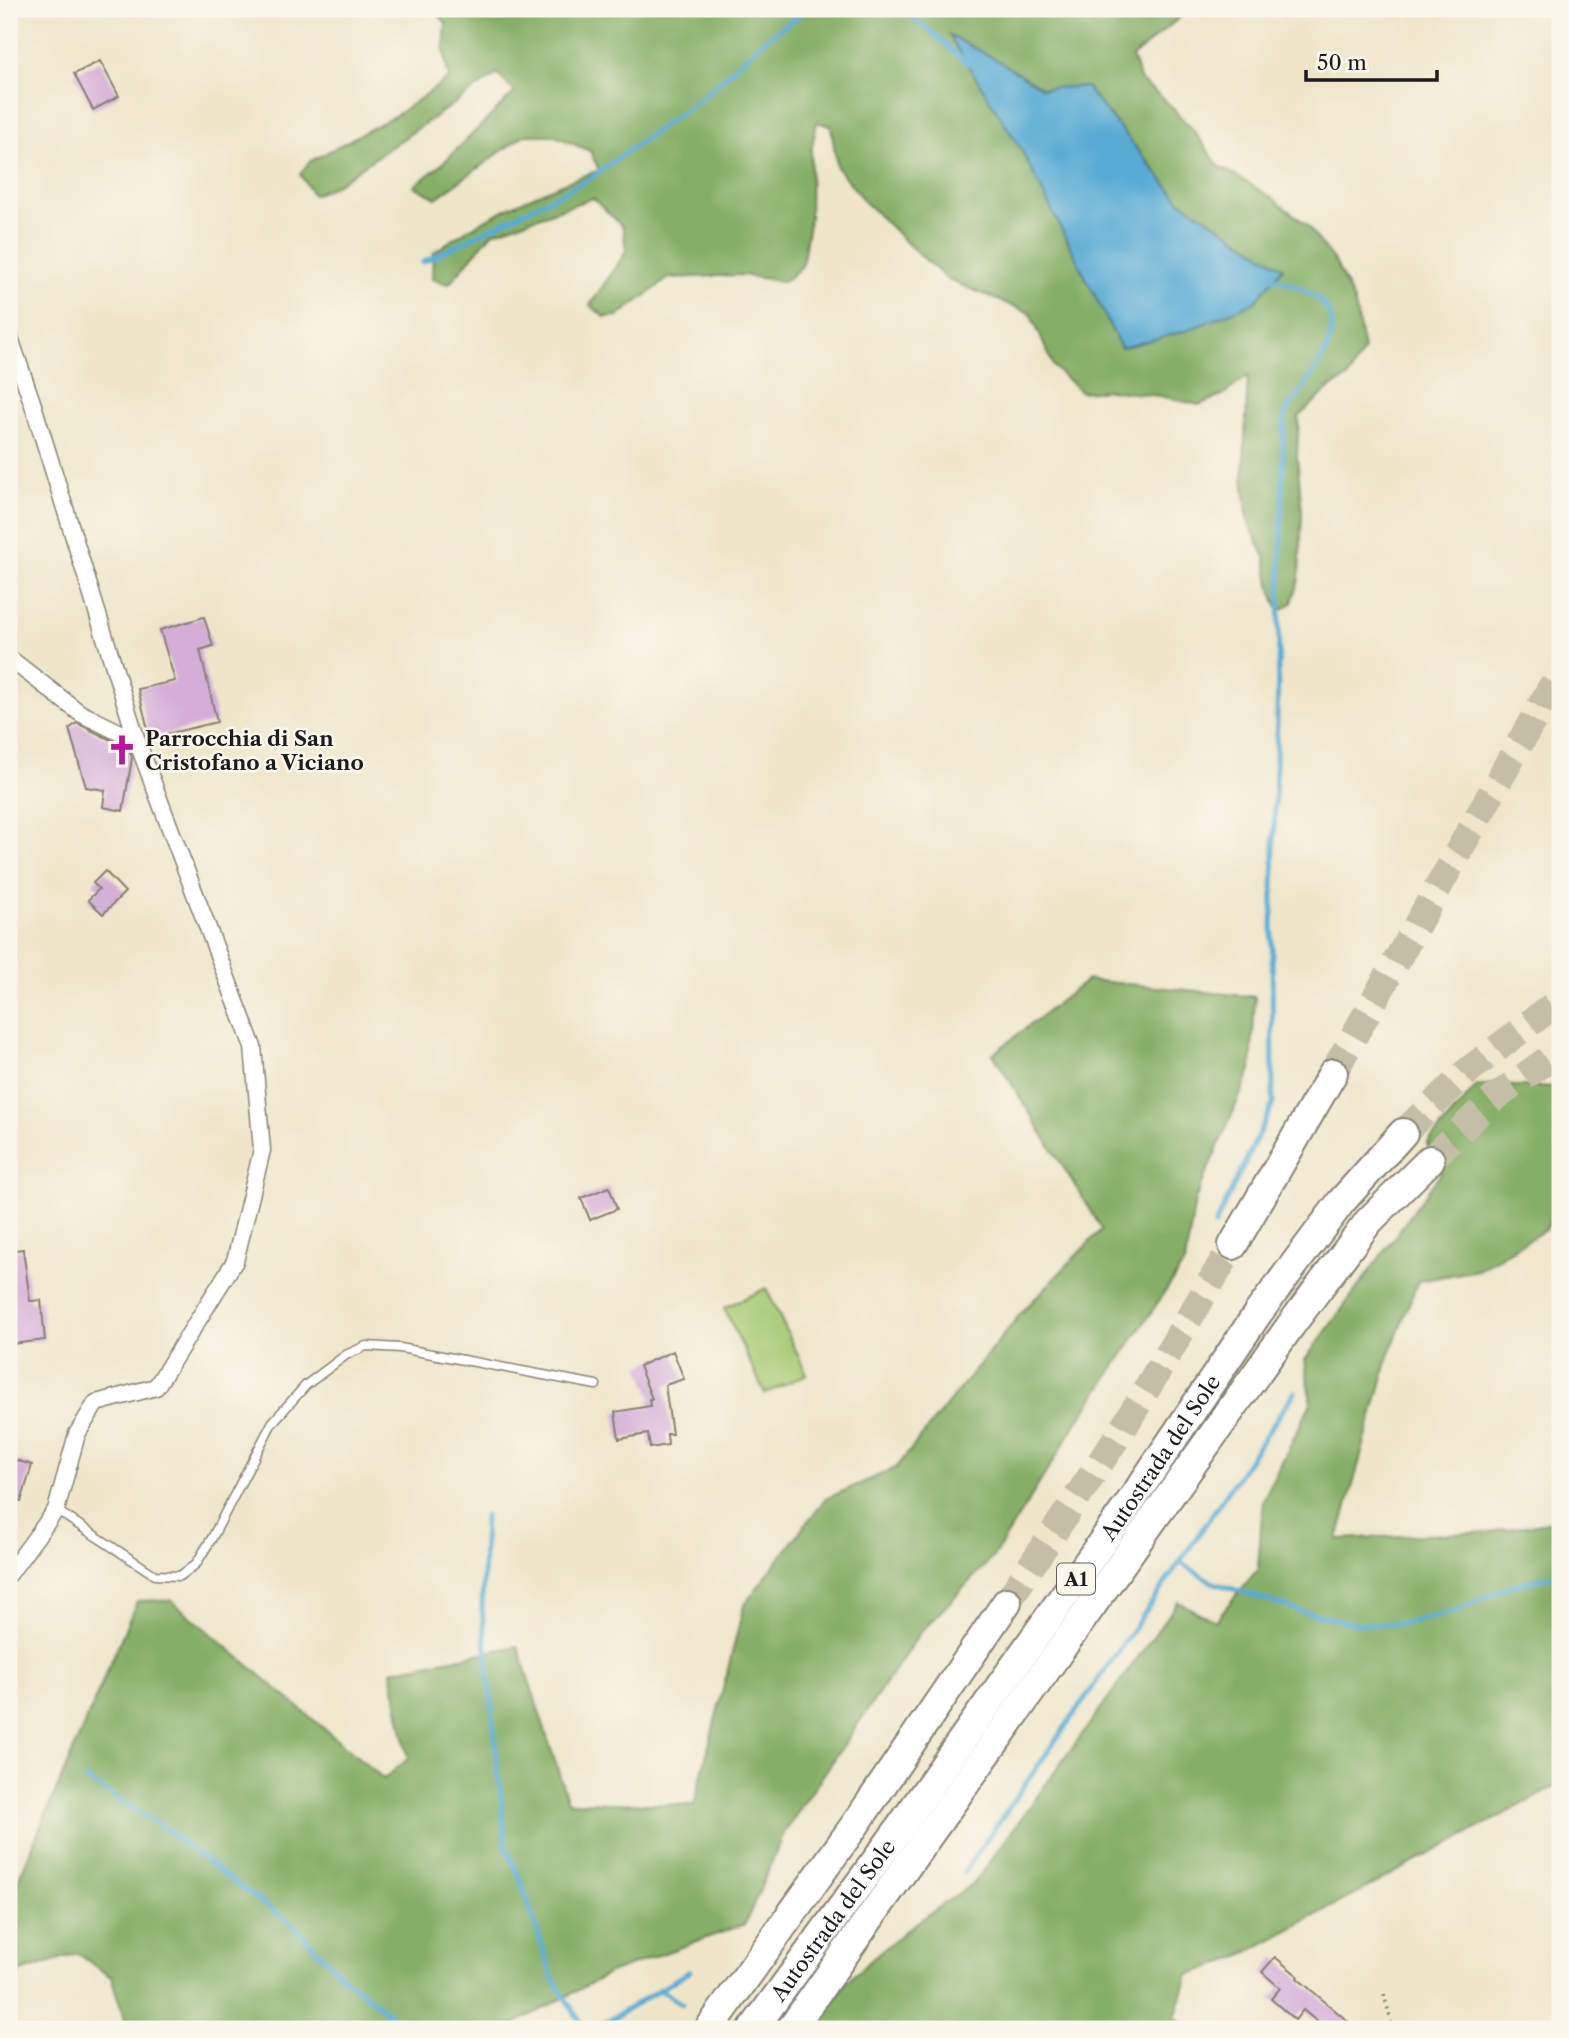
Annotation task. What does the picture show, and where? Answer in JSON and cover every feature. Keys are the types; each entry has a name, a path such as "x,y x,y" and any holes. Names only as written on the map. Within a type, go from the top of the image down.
{"highway":[{"path":"1233,1245 1333,1073"},
{"name":"Autostrada del Sole","path":"753,2029 897,1832 1103,1541 1258,1313 1342,1202 1403,1133"},
{"name":"Autostrada del Sole","path":"791,2029 1291,1325 1370,1221 1430,1160"},
{"name":"Autostrada del Sole","path":"709,2029 1007,1602"}],"street":[{"path":"9,335 137,741 253,1047 262,1150 235,1261 156,1387 96,1403 77,1434 56,1510 9,1574"},
{"path":"9,658 80,713 137,741"}],"lane":[{"path":"56,1510 155,1575 180,1576 196,1564 212,1538 272,1423 306,1385 346,1355 366,1346 400,1348 596,1385"}],"path":[{"path":"1384,1994 1393,2029"}],"green space":[{"path":"434,9 1053,9 1111,21 1131,9 1190,9 1132,57 1141,81 1165,100 1194,131 1218,165 1271,197 1306,224 1335,262 1354,301 1364,349 1348,378 1331,387 1299,416 1297,455 1302,513 1299,580 1292,603 1279,612 1265,557 1248,521 1243,478 1248,376 1223,395 1199,405 1160,396 1108,390 1081,392 1054,367 1030,313 948,280 865,202 837,167 831,126 817,122 811,151 810,217 802,266 784,282 743,275 669,278 618,316 604,317 590,305 626,252 623,227 593,198 492,233 449,284 432,279 433,253 452,240 513,206 599,170 590,151 553,135 524,135 436,198 414,186 442,164 515,92 497,74 334,186 313,195 300,174 309,162 398,114 449,78 444,50 446,23","holes":["950,36 992,57 1042,88 1086,87 1179,200 1283,268 1255,302 1022,151"]},
{"path":"1087,980 1255,997 1251,1070 1195,1200 1185,1262 1076,1424 995,1555 920,1633 785,1831 745,1924 612,1972 505,2029 128,2029 111,1977 77,1953 9,1976 9,1901 137,1601 171,1600 384,1779 408,1759 391,1671 518,1646 568,1802 694,1805 744,1605 825,1499 896,1468 1022,1312 1102,1229 993,1054"},
{"path":"1477,1085 1560,1087 1560,1210 1545,1230 1478,1270 1418,1281 1388,1358 1338,1539 1489,1532 1560,1520 1560,1784 1238,1957 1188,1975 1175,2018 1193,2029 816,2029 847,1981 906,1930 975,1882 1178,1602 1215,1621 1258,1569 1263,1500 1311,1403 1305,1360 1441,1173 1427,1144"},
{"path":"766,1288 807,1374 765,1394 724,1308"}],"water":[{"path":"949,35 992,57 1042,88 1086,87 1179,200 1283,268 1255,302 1186,331 1121,348 1022,151"}],"building":[{"path":"100,61 119,96 93,110 74,74"},
{"path":"204,617 213,646 200,650 217,722 150,738 138,689 175,681 160,630"},
{"path":"77,723 129,749 132,758 123,811 103,807 105,790 86,787 69,729"},
{"path":"105,871 125,892 103,914 88,900 99,889 93,883"},
{"path":"609,1187 617,1209 590,1220 581,1198"},
{"path":"23,1249 30,1301 41,1300 45,1340 12,1344 9,1251"},
{"path":"673,1351 684,1379 665,1385 672,1434 667,1434 668,1445 650,1448 648,1434 619,1439 615,1412 650,1406 649,1399 652,1399 639,1366"},
{"path":"9,1458 32,1465 21,1502 9,1498"},
{"path":"1275,1957 1357,2029 1326,2029 1303,2010 1295,2020 1271,1999 1280,1988 1262,1972"}],"waterway":[{"path":"423,262 586,181 703,97 762,42 808,9"},
{"path":"900,9 968,64"},
{"path":"1215,1225 1273,1104 1272,931 1284,418 1315,370 1331,335 1331,320 1326,307 1314,296 1296,286 1270,277"},
{"path":"964,1872 1295,1392"},
{"path":"485,1516 482,1609 506,1848 520,1878 553,1979 585,2029"},
{"path":"1180,1562 1212,1582 1300,1611 1358,1624 1400,1624 1448,1614 1511,1586 1560,1574"},
{"path":"86,1779 164,1828 290,1922 342,1976 409,2029"},
{"path":"595,2029 690,1971"},
{"path":"659,1989 682,2004"}],"tunnel":[{"path":"1333,1073 1560,672"},
{"path":"1403,1133 1469,1070 1560,1000"},
{"path":"1430,1160 1493,1099 1560,1051"},
{"path":"1007,1602 1122,1430 1233,1245"}],"place":[{"name":"Parrocchia di San Cristofano a Viciano","path":"122,750"}]}
